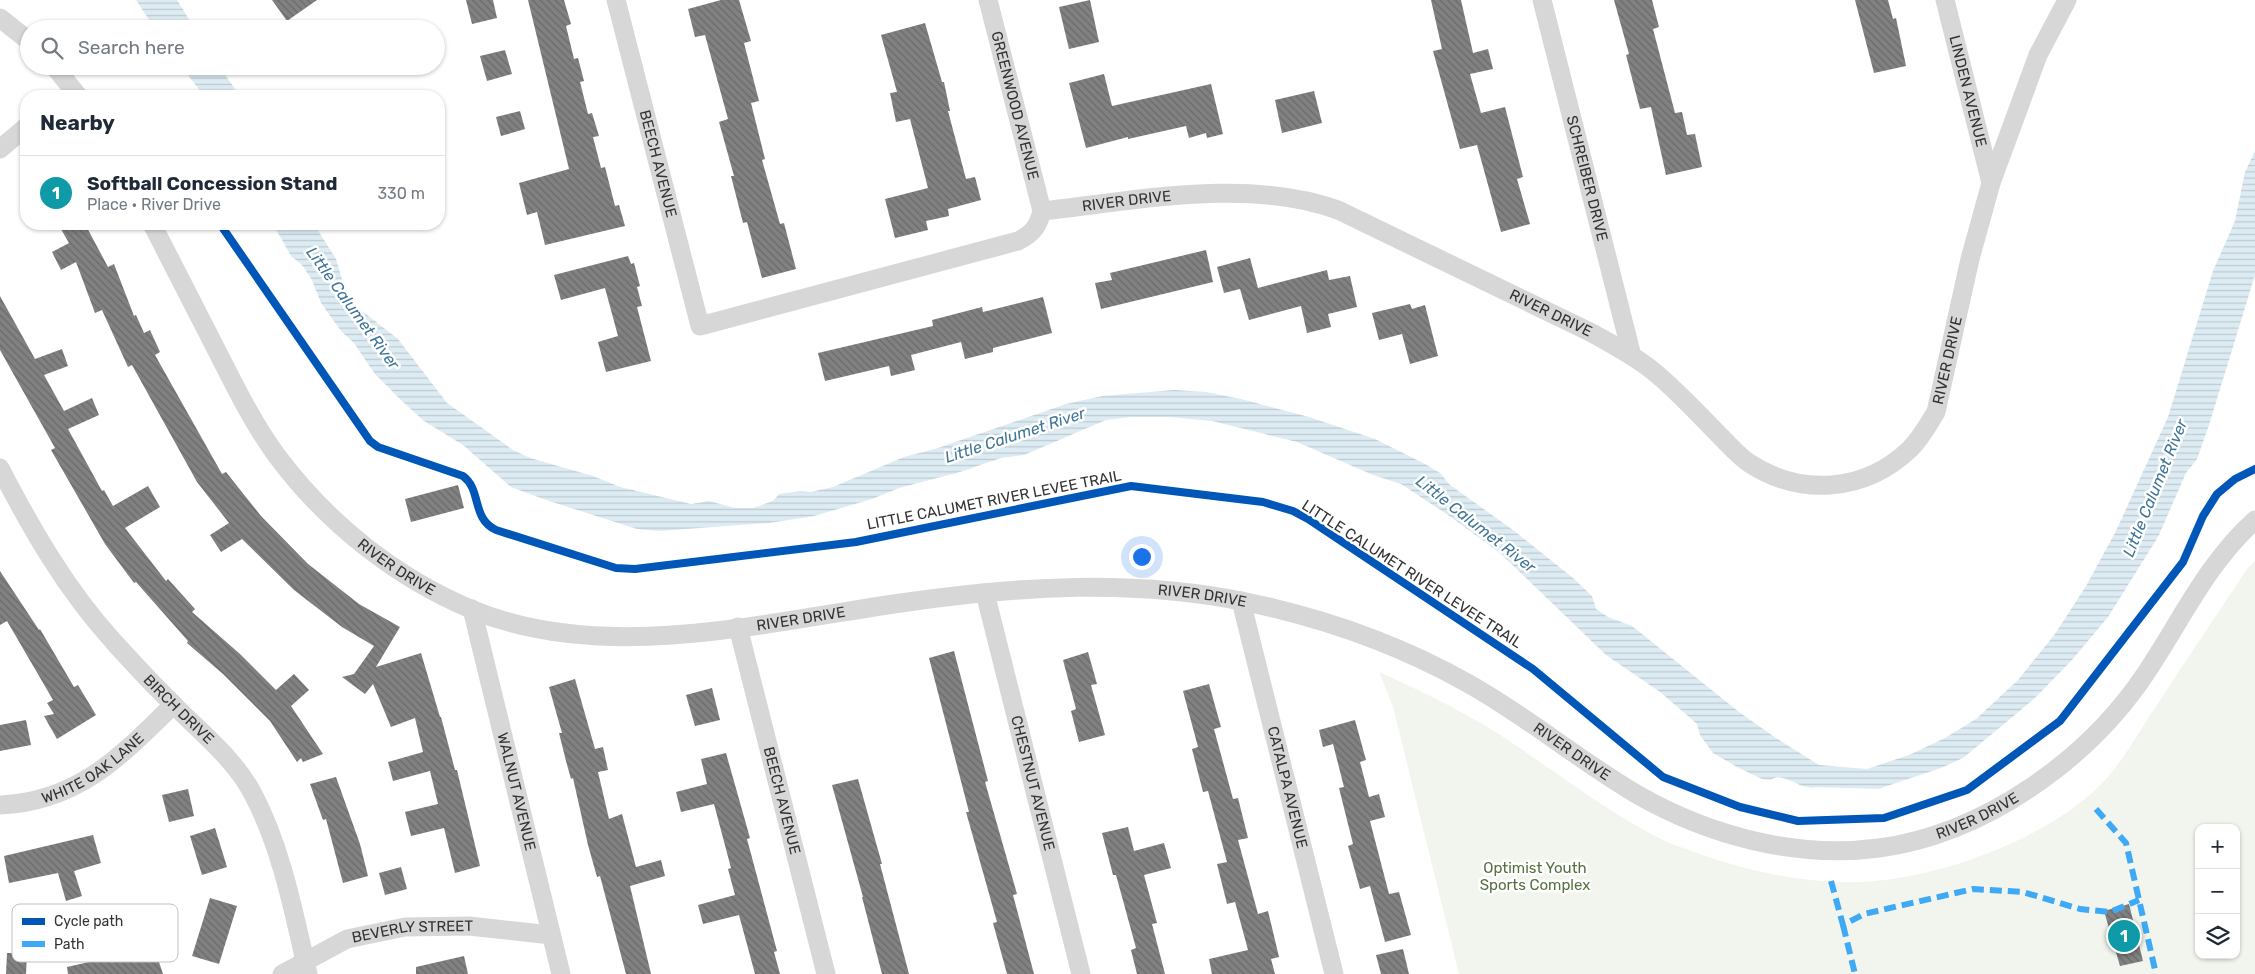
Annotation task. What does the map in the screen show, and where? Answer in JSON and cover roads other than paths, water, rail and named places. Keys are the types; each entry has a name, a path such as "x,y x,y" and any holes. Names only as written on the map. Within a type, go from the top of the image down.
{"street":[{"name":"BEECH AVENUE","path":"616,0 700,326 1018,241 1031,234 1039,223 1042,211"},
{"name":"GREENWOOD AVENUE","path":"988,0 1042,211"},
{"name":"SCHREIBER DRIVE","path":"1542,0 1632,356"},
{"name":"LINDEN AVENUE","path":"1945,0 1991,183"},
{"name":"RIVER DRIVE","path":"1042,211 1203,194 1284,195 1313,200 1338,210 1592,333 1632,356 1654,372 1748,462 1770,476 1795,483 1822,487 1871,476 1891,464 1911,448 1925,431 1936,412 1970,259 1991,183 2038,55 2067,0"},
{"path":"0,18 20,34"},
{"path":"60,75 69,90"},
{"path":"0,149 20,133"},
{"name":"RIVER DRIVE","path":"155,230 249,413 274,452 304,490 343,529 378,556 421,584 472,609 520,626 577,636 628,638 738,627 985,593 1051,588 1117,588 1172,591 1241,601 1292,613 1352,631 1433,666 1502,704 1640,796 1704,825 1753,841 1786,847 1817,850 1882,848 1926,838 2004,803 2066,763 2121,707 2146,674 2204,579 2234,539 2255,520"},
{"name":"BIRCH DRIVE","path":"0,468 48,557 75,594 112,640 173,705 219,748 252,793 274,842 307,967"},
{"name":"CHESTNUT AVENUE","path":"985,593 1081,974"},
{"name":"CATALPA AVENUE","path":"1241,601 1334,974"},
{"name":"WALNUT AVENUE","path":"472,609 562,974"},
{"name":"BEECH AVENUE","path":"738,627 826,974"},
{"name":"WHITE OAK LANE","path":"0,805 44,799 83,783 121,756 173,705"},
{"name":"BEVERLY STREET","path":"282,974 307,967 347,939 405,927 468,926 551,935"}],"water":[{"path":"136,0 177,0 189,20 149,20"},
{"path":"188,75 225,75 236,90 199,90"},
{"name":"Little Calumet River","path":"2255,151 2255,275 2197,459 2186,473 2158,537 2108,617 2072,660 2034,699 1963,758 1941,768 1878,789 1809,787 1780,777 1771,780 1762,779 1737,767 1713,753 1700,735 1697,724 1660,692 1606,655 1500,553 1401,484 1373,475 1297,442 1212,421 1170,417 1130,417 1106,420 1024,455 1001,458 960,472 899,488 872,499 814,516 769,523 659,531 637,529 549,501 511,487 463,445 424,421 404,403 375,374 354,343 341,331 321,303 312,280 302,265 291,256 276,230 318,230 336,259 343,283 353,304 398,339 447,403 513,450 530,458 593,476 620,487 691,504 709,501 735,508 753,508 773,501 779,494 801,491 811,492 833,487 904,457 938,448 1066,404 1102,396 1174,390 1206,392 1309,417 1375,439 1440,473 1450,485 1513,530 1573,578 1592,596 1596,609 1608,617 1632,626 1739,712 1776,738 1819,765 1867,769 1909,755 1945,738 1976,719 2018,680 2055,634 2086,586 2116,531 2168,417 2213,271 2235,221 2245,172"}],"place":[{"name":"Softball Concession Stand","path":"2124,936"}],"park label":[{"name":"Optimist Youth Sports Complex","path":"1535,876"}]}
